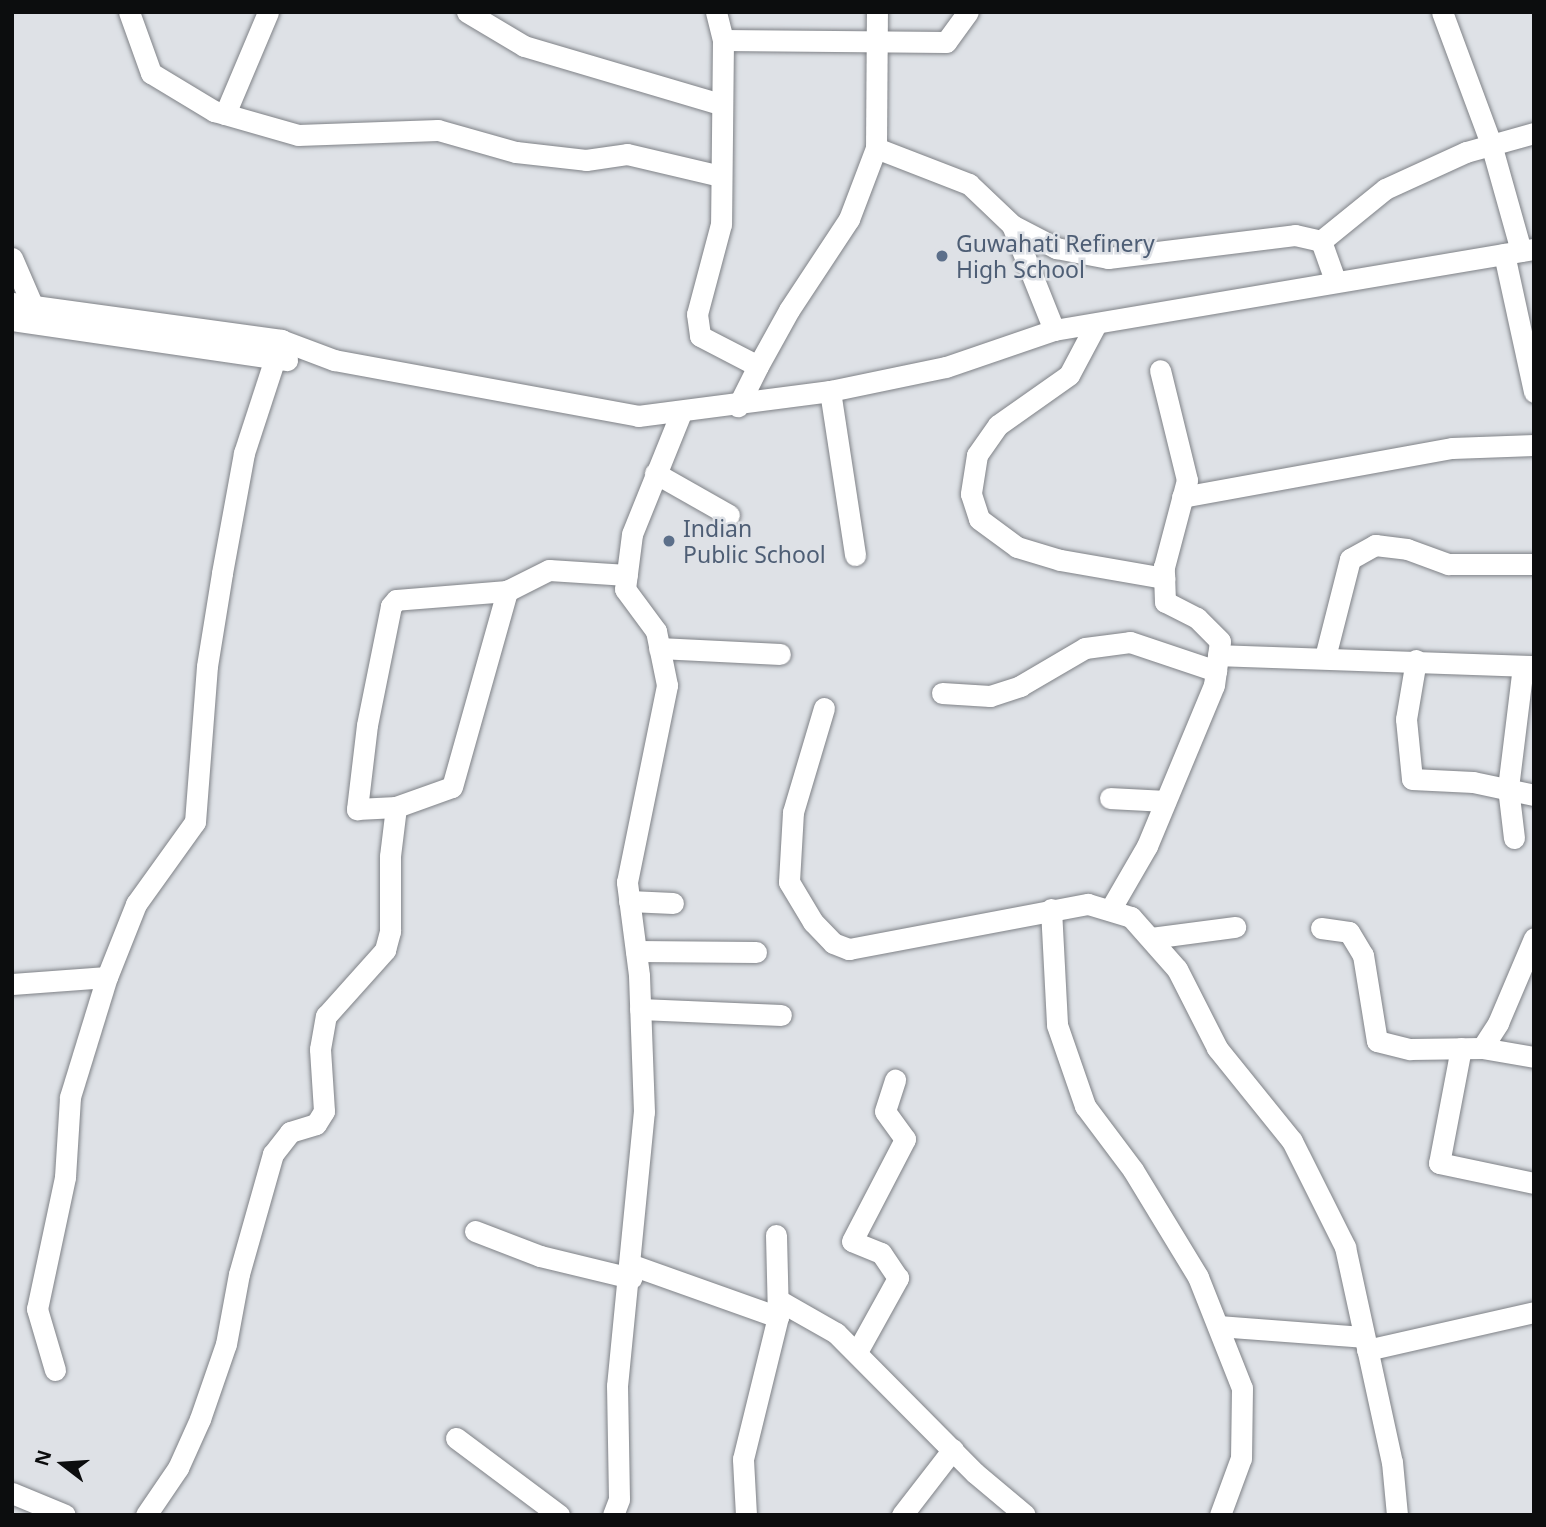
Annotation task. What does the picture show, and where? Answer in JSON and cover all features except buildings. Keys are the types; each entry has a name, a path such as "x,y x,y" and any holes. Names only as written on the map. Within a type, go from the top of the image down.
{"street":[{"path":"130,12 150,74 225,114 299,135 438,130 516,152 586,160 627,154 720,176"},
{"path":"225,114 268,12"},
{"path":"467,12 524,46 720,104"},
{"path":"716,12 723,40 720,104 721,224 697,314 700,336 758,366"},
{"path":"738,406 789,310 849,219 876,148 877,12"},
{"path":"723,40 946,42 968,12"},
{"path":"1442,12 1491,144 1519,251 1534,391"},
{"path":"1321,241 1385,189 1491,144 1534,133"},
{"path":"876,148 968,184 1012,225 1056,248 1108,258 1295,235 1321,241"},
{"path":"1012,225 1054,330"},
{"path":"1321,241 1335,280"},
{"path":"12,320 38,317 277,350 557,404 638,416 738,406 830,391 946,367 1054,330 1095,326 1335,280 1519,251"},
{"path":"12,258 38,317"},
{"path":"12,303 38,317"},
{"path":"1095,326 1069,375 998,425 977,455 971,494 979,519 1017,547 1060,560 1164,578"},
{"path":"55,1370 37,1309 65,1177 70,1097 107,978 136,904 195,822 202,775 207,666 222,573 244,453 277,350"},
{"path":"1110,910 1147,846 1214,685 1220,640 1197,618 1165,602 1164,578 1187,480 1160,370"},
{"path":"830,391 855,555"},
{"path":"613,1515 619,1499 617,1386 631,1272 644,1112 636,951 627,882 667,685 656,631 625,589 632,534 654,473 681,413"},
{"path":"1182,497 1439,450 1534,445"},
{"path":"654,473 729,515"},
{"path":"1325,657 1350,559 1375,545 1407,549 1448,564 1534,564"},
{"path":"507,591 453,787 396,807 357,809 367,726 391,606 396,600 507,591 549,570 627,575"},
{"path":"942,694 990,696 1020,686 1085,648 1130,642 1217,663 1325,657 1528,666 1508,788 1514,838"},
{"path":"659,648 780,654"},
{"path":"1416,660 1406,719 1412,779 1508,788 1534,795"},
{"path":"824,708 793,812 789,882 813,922 833,943 849,949 1088,904 1131,917 1177,969 1217,1048 1292,1142 1345,1247 1392,1462 1397,1515"},
{"path":"1110,798 1165,801"},
{"path":"146,1515 178,1468 200,1419 226,1344 239,1274 273,1154 290,1132 316,1124 324,1111 320,1049 326,1016 384,950 390,931 390,856 396,807"},
{"path":"629,901 673,902"},
{"path":"1051,909 1057,1025 1086,1106 1133,1170 1198,1277 1242,1388 1241,1458 1220,1515"},
{"path":"1151,938 1235,927"},
{"path":"1321,928 1349,932 1363,955 1377,1041 1410,1049 1471,1048 1534,1057"},
{"path":"1534,937 1498,1023 1471,1048 1439,1163 1534,1183"},
{"path":"636,951 756,952"},
{"path":"12,984 107,978"},
{"path":"640,1009 781,1015"},
{"path":"857,1352 898,1278 881,1254 852,1241 905,1139 885,1111 895,1080"},
{"path":"475,1231 540,1256 631,1272 778,1308 836,1333 953,1449 1025,1515"},
{"path":"746,1515 743,1459 778,1308 776,1235"},
{"path":"1218,1326 1365,1344 1534,1312"},
{"path":"456,1438 559,1515"},
{"path":"902,1515 953,1449"},
{"path":"12,1493 65,1515"}],"place":[{"name":"Guwahati Refinery High School","path":"942,256"},
{"name":"Indian Public School","path":"669,541"}]}
